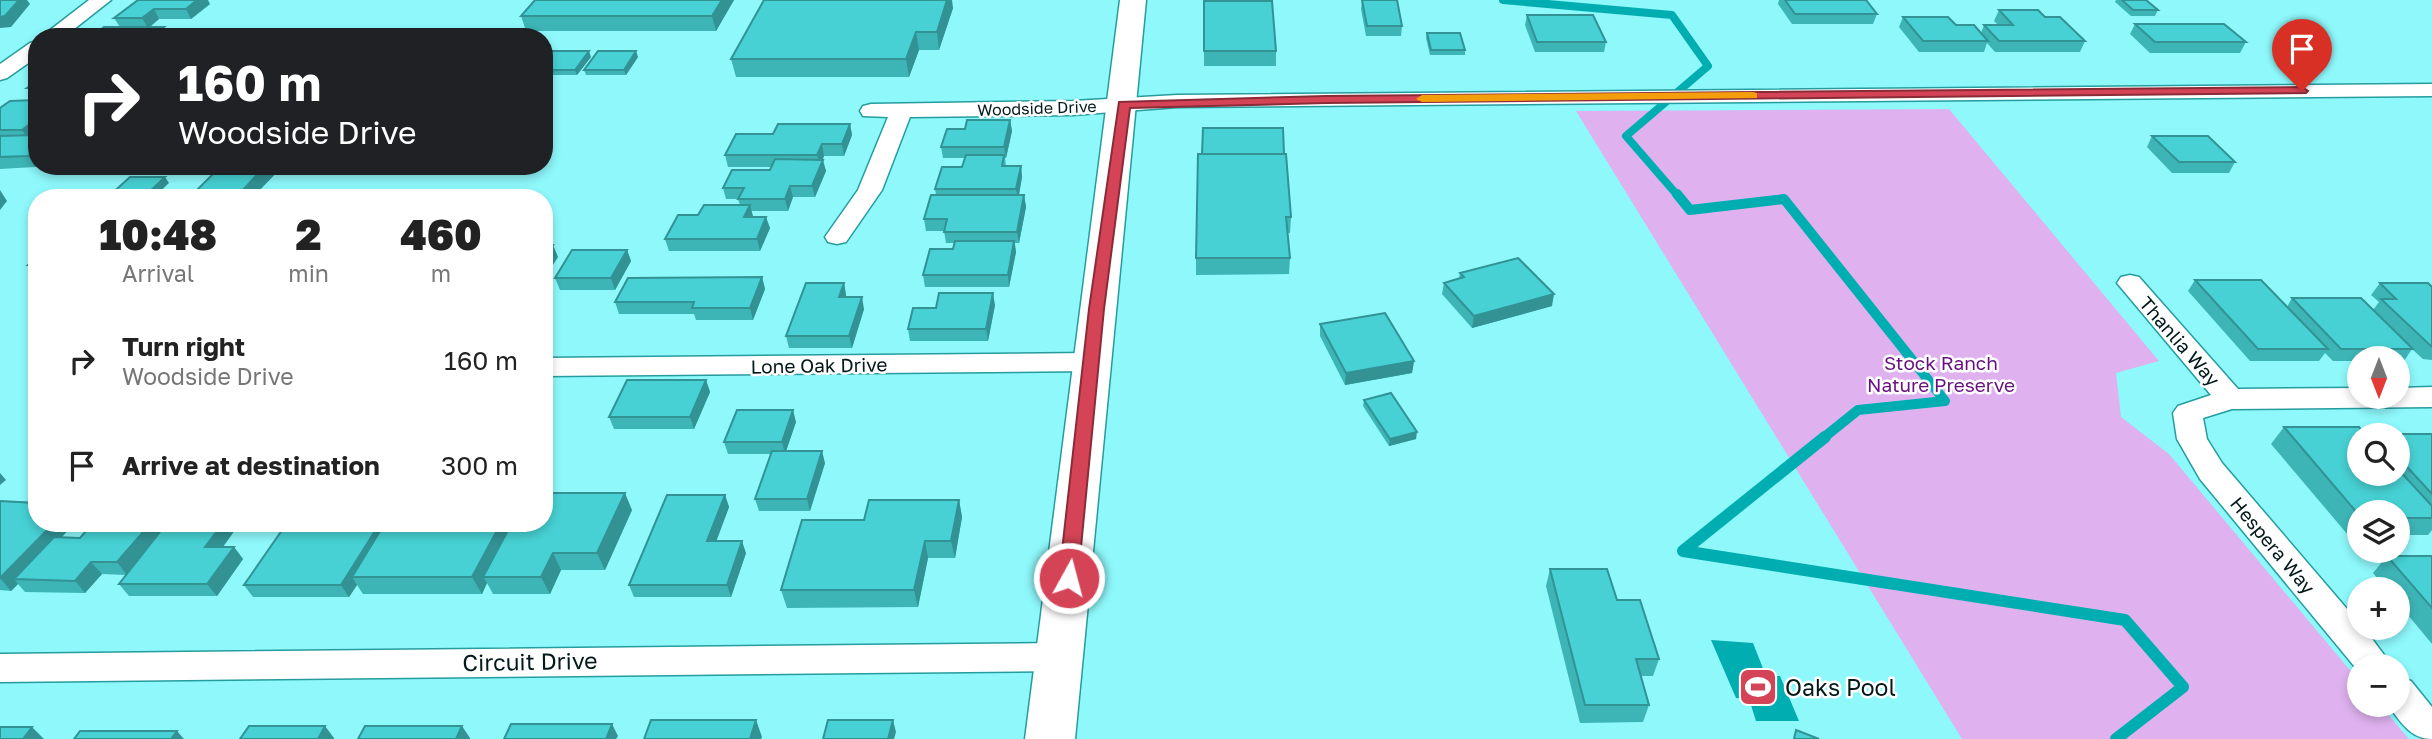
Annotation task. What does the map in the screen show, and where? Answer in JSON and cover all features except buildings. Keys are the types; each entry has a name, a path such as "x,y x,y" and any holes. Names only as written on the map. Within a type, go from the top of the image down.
{"main road":[{"path":"1050,739 1097,309 1124,104 1133,0"}],"street":[{"path":"63,28 101,0"},
{"path":"0,74 28,54"},
{"name":"Woodside Drive","path":"871,111 1177,101 2432,90"},
{"path":"837,237 870,190 901,112"},
{"name":"Thanlia Way","path":"2130,284 2230,399"},
{"name":"Lone Oak Drive","path":"553,367 1093,362"},
{"path":"2230,399 2432,397"},
{"name":"Hespera Way","path":"2230,399 2188,413 2192,439 2211,471 2365,654"},
{"name":"Circuit Drive","path":"0,668 1060,657"},
{"path":"2410,707 2421,720 2432,727"}],"green space":[{"name":"Stock Ranch Nature Preserve","path":"1949,109 2159,361 2116,373 2121,417 2169,454 2347,667 2347,717 2390,717 2409,739 1962,739 1576,111"}],"water":[{"name":"Oaks Pool","path":"1711,640 1753,643 1766,676 1780,676 1799,721 1756,721 1749,699 1736,698"}],"waterway":[{"path":"1503,0 1672,15 1708,66 1626,136 1678,196"},
{"path":"1677,194 1690,210 1784,199 1945,401 1858,410 1822,439"},
{"path":"1825,437 1683,551 2125,620 2183,687 2116,739"}],"slow traffic":[{"path":"1422,99 1753,95"}],"place":[{"name":"Oaks Pool","path":"1758,687"}],"route":[{"path":"1069,578 1097,309 1124,104 1326,99 2302,91"}]}
